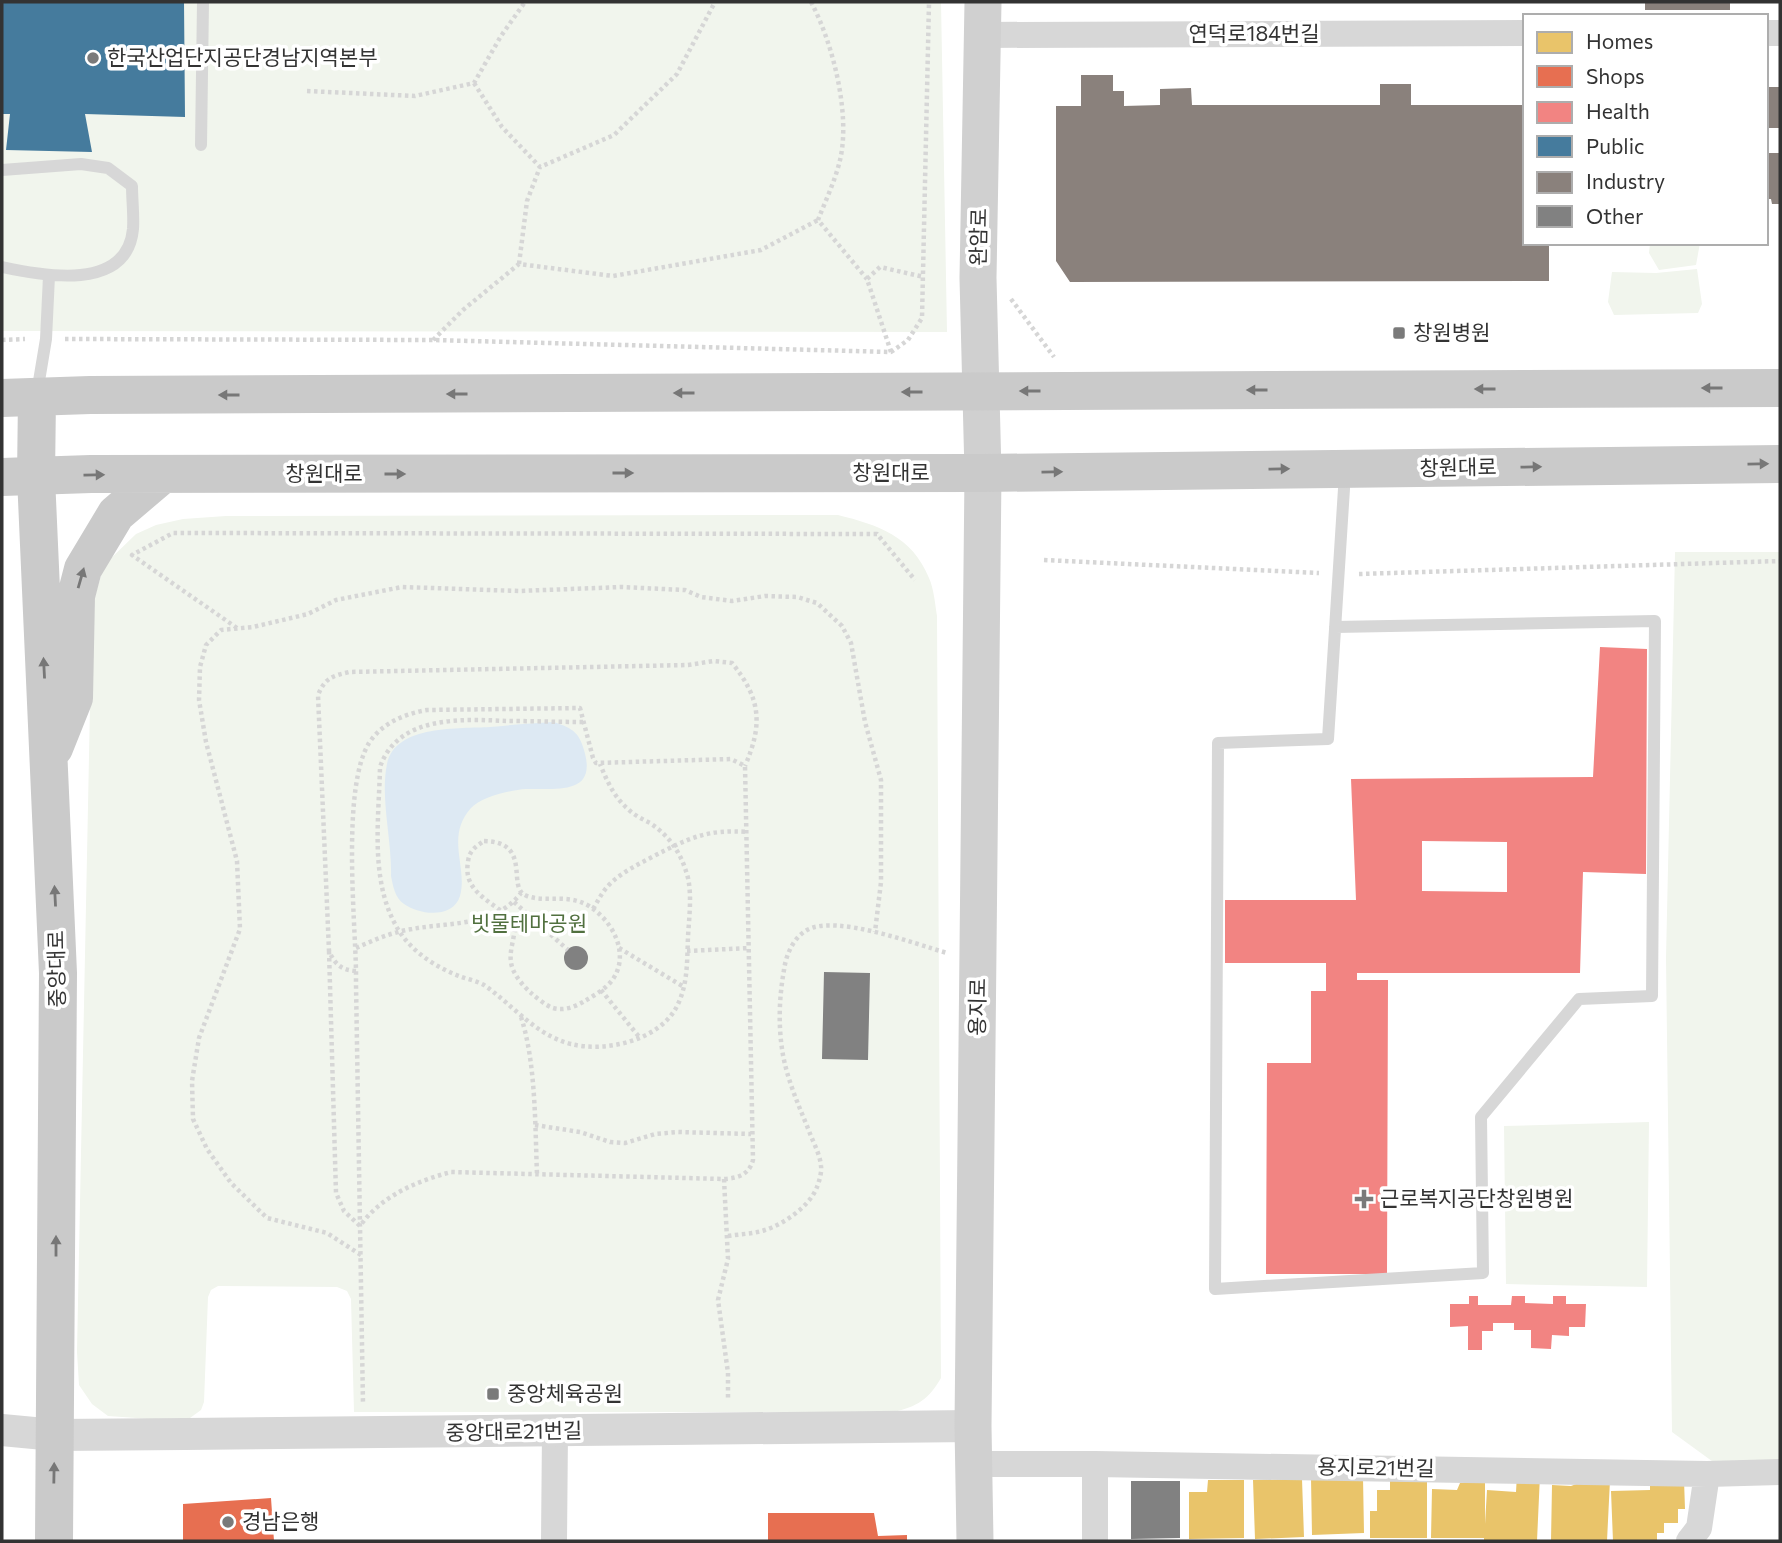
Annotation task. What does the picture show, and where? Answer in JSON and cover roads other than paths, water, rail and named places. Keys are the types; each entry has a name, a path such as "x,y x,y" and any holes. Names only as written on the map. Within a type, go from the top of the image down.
{"main road":[{"name":"완암로","path":"983,18 978,278 983,472"},
{"path":"19,397 1780,388"},
{"name":"중앙대로","path":"19,397 19,477 48,763 58,972 54,1541"},
{"name":"창원대로","path":"19,477 163,474 983,472 1780,464"},
{"name":"용지로","path":"975,1541 973,1426 983,472"},
{"path":"48,763 74,698 76,596 83,569 116,514 163,474"}],"street":[{"name":"연덕로184번길","path":"983,18 1523,33"},
{"name":"중앙대로21번길","path":"2,1430 55,1435 973,1426"},
{"path":"554,1541 555,1432"},
{"name":"용지로21번길","path":"974,1464 1707,1474 1780,1472"},
{"path":"1095,1464 1095,1541"},
{"path":"1689,1541 1699,1528 1707,1474"}],"lane":[{"path":"201,145 203,2"},
{"path":"2,170 81,164 108,168 132,186 133,232 122,258 98,273 49,276 2,267"},
{"path":"19,397 46,339 49,276"},
{"path":"1335,627 1655,621 1652,996 1579,999 1481,1117 1483,1273 1215,1289 1219,743 1328,740 1335,627 1339,574 1345,469"}],"place":[{"name":"한국산업단지공단경남지역본부","path":"93,58"},
{"name":"창원병원","path":"1399,333"},
{"name":"근로복지공단창원병원","path":"1364,1199"},
{"name":"중앙체육공원","path":"493,1394"},
{"name":"경남은행","path":"228,1522"}],"park label":[{"name":"빗물테마공원","path":"529,924"}]}
